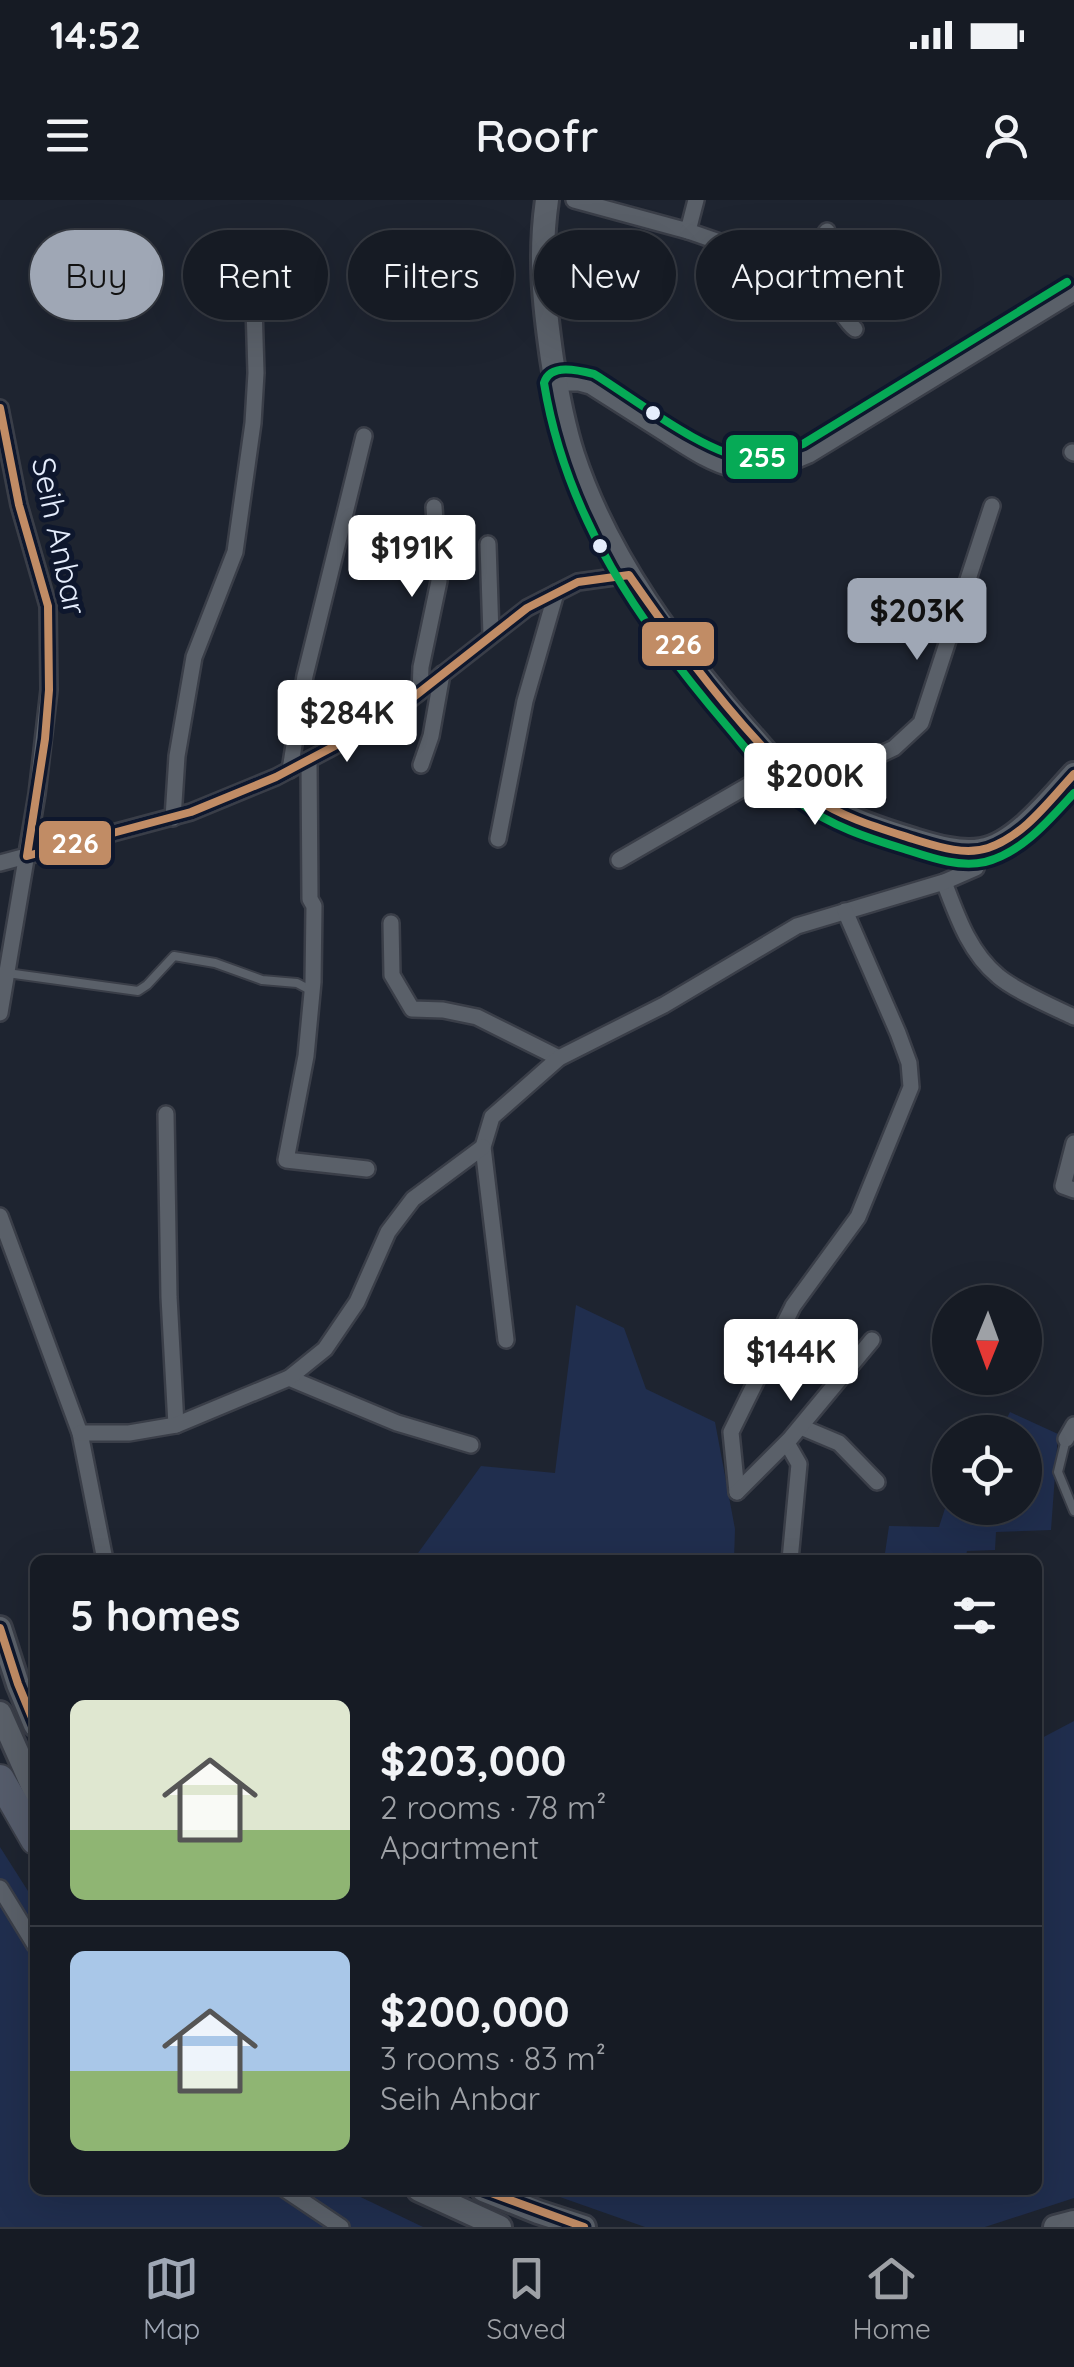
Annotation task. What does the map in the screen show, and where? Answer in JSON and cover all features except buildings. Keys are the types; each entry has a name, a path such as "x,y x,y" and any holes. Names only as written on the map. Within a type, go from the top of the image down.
{"highway":[{"path":"0,1779 30,1831"}],"street":[{"path":"547,200 541,250 544,300 556,383 573,457 609,541 629,575 707,684 780,767 815,798 839,811 889,832 960,850 982,850 1001,842 1042,808 1074,774"},
{"path":"574,200 696,234"},
{"path":"688,231 696,200"},
{"path":"556,383 590,386 718,466 768,470 809,456 1074,293"},
{"path":"173,818 181,728 194,657 236,552 251,440 256,373 254,320"},
{"path":"846,320 855,329"},
{"name":"Seih Anbar","path":"0,408 19,505 48,606 50,690 0,1013"},
{"path":"290,770 305,676 364,436"},
{"path":"805,790 894,748 921,723 992,506"},
{"path":"420,691 421,667 439,581 434,507"},
{"path":"488,544 490,635"},
{"path":"0,863 173,818 290,770 346,740 420,691 527,608 578,582 629,575"},
{"path":"498,839 526,700 556,594"},
{"path":"421,764 431,736 442,674"},
{"path":"309,760 310,899 314,906 312,991 306,1056 286,1160 367,1169"},
{"path":"620,860 780,767"},
{"path":"506,1340 483,1147 492,1118 559,1058 664,1005 796,926 944,882 976,868 982,850"},
{"path":"944,882 975,952 1000,978 1074,1017"},
{"path":"845,912 898,1032 909,1063 911,1087 858,1217 793,1306 731,1432 737,1492 787,1442 872,1340"},
{"path":"391,923 392,974 412,1008 477,1017 559,1058"},
{"path":"166,1114 176,1425"},
{"path":"1074,1143 1064,1186 1074,1190"},
{"path":"80,1432 129,1434 176,1425 289,1378 325,1349 357,1302 388,1232 413,1199 483,1147"},
{"path":"0,1216 80,1432 104,1555"},
{"path":"289,1378 397,1423 471,1445"},
{"path":"800,1427 839,1443 877,1482"},
{"path":"787,1442 799,1464 790,1555"},
{"path":"0,1628 30,1713"},
{"path":"0,1713 30,1781"},
{"path":"0,1888 30,1937"},
{"path":"293,2195 341,2227"},
{"path":"431,2195 500,2227"},
{"path":"496,2195 584,2227"},
{"path":"1056,2227 1074,2222"}],"lane":[{"path":"7,973 138,991 174,956 215,962 262,980 297,983 312,991"},
{"path":"1070,1432 1058,1472 1074,1511"}],"shaded area":[{"path":"576,1305 624,1328 646,1389 715,1422 735,1529 734,1555 417,1555 481,1466 555,1473"},
{"path":"1042,1427 1058,1434 1051,1530 996,1532 995,1550 967,1551 966,1555 885,1555 889,1526 1042,1525"},
{"path":"1074,1721 1074,2198 985,2227 645,2227 554,2195 1042,2195 1042,1738"},
{"path":"0,1847 30,1894 30,2195 356,2195 423,2227 0,2227"}],"transit line":[{"name":"255","path":"1067,282 803,444 764,457 734,455 715,448 671,425 594,374 558,370 544,383 570,479 611,567 695,688 761,767 800,803 837,825 877,840 964,864 985,862 1011,851 1045,824 1074,793"},
{"name":"226","path":"0,408 19,505 48,606 45,739 27,856 191,812 276,777 411,699 527,608 578,582 629,575 708,683 786,773 814,798 850,817 941,847 979,850 1013,835 1074,774"},
{"name":"226","path":"0,1628 30,1713"},
{"name":"226","path":"497,2195 584,2227"}]}
